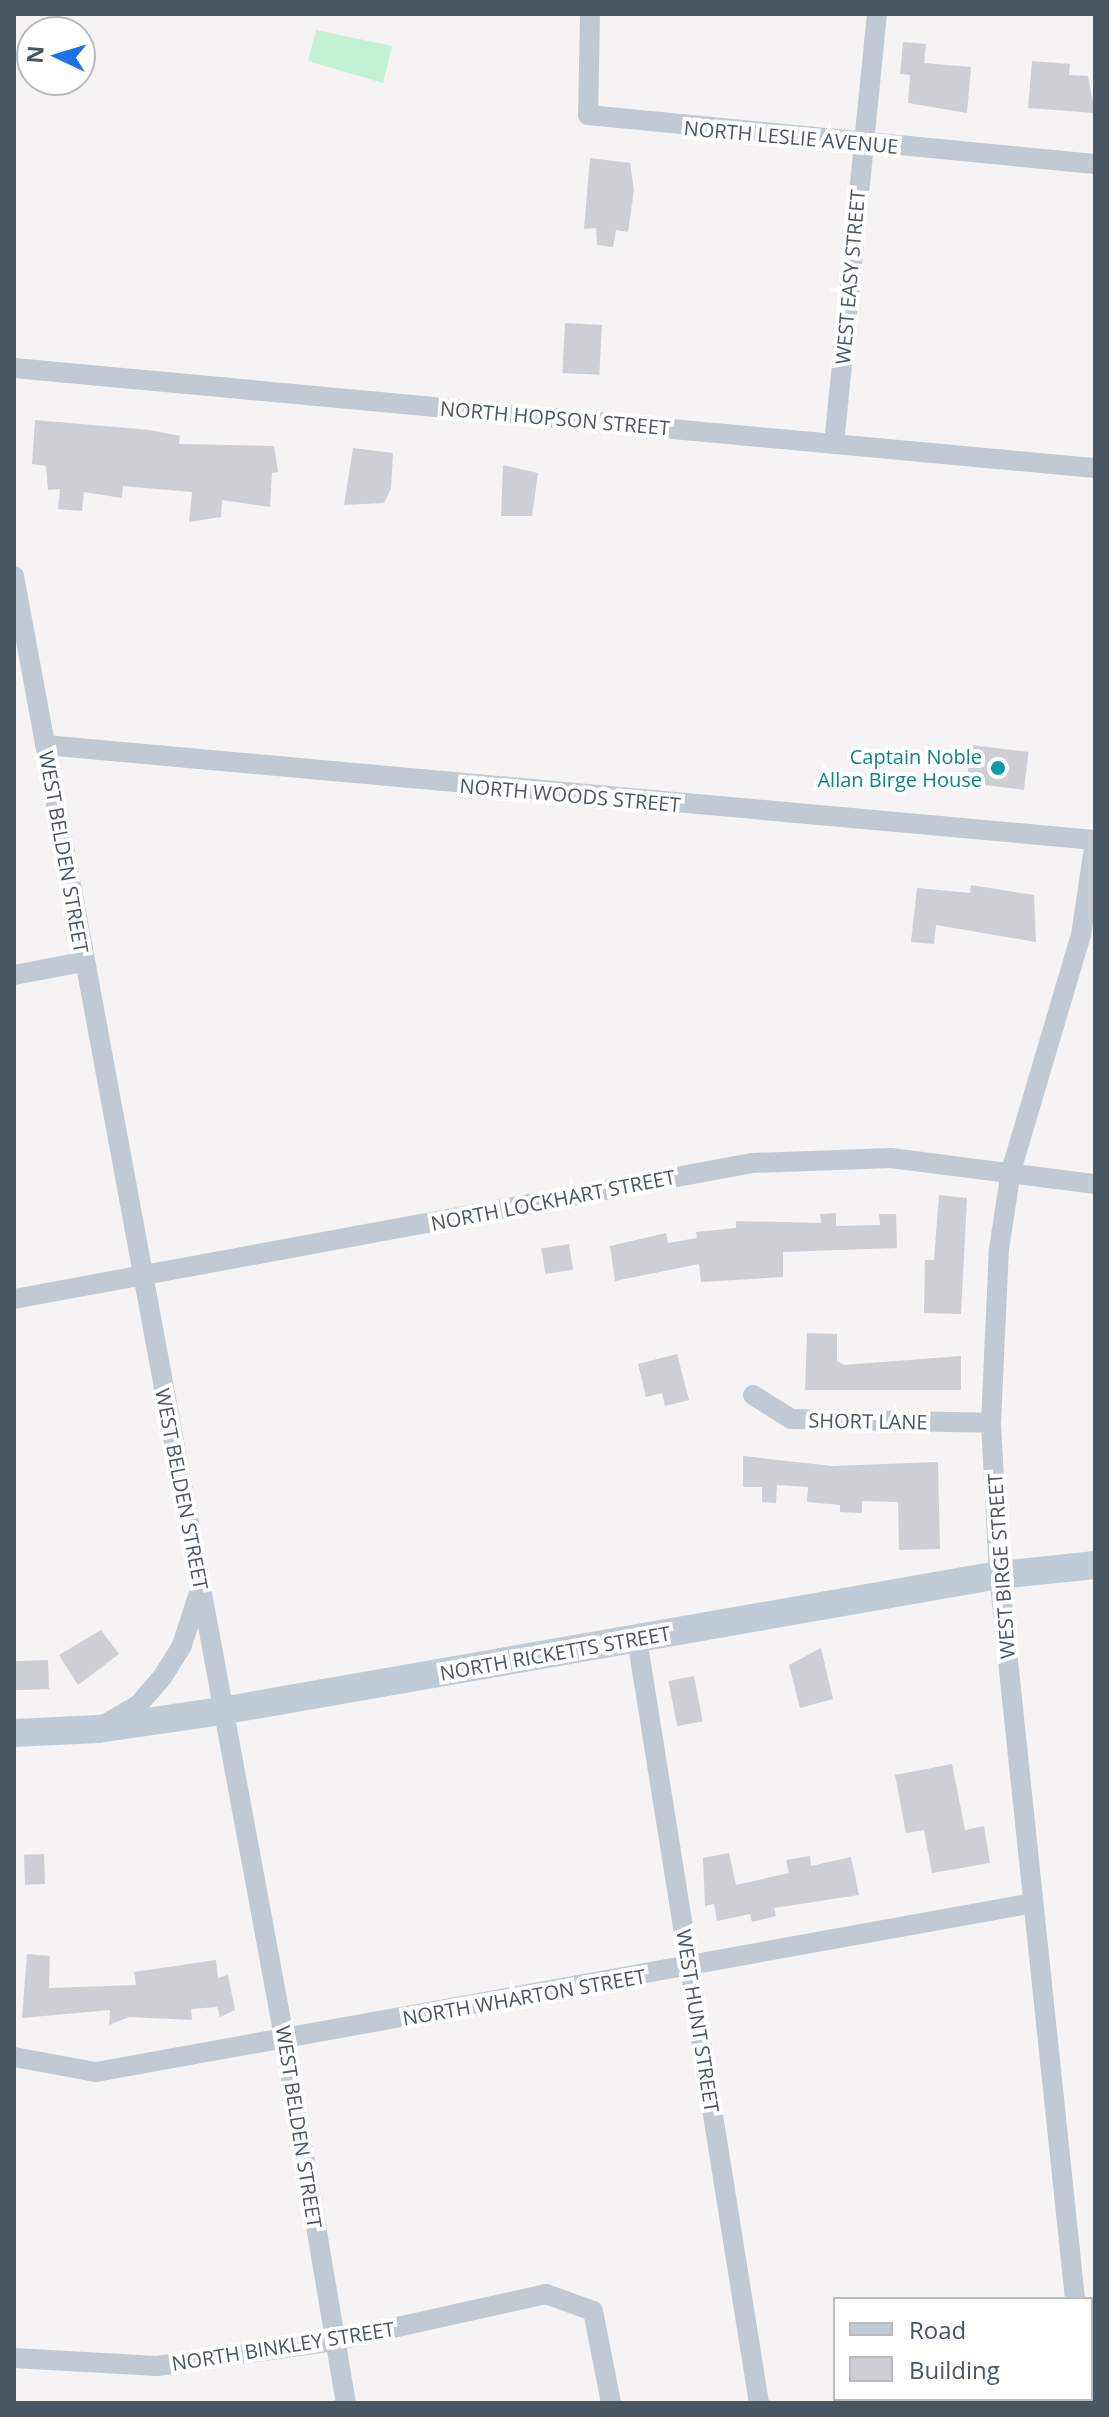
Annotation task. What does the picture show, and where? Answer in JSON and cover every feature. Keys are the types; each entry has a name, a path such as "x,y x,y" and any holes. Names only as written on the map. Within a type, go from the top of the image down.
{"street":[{"name":"NORTH LESLIE AVENUE","path":"590,14 588,115 862,144 1095,164"},
{"name":"WEST EASY STREET","path":"834,444 877,14"},
{"name":"NORTH HOPSON STREET","path":"14,368 1095,468"},
{"name":"WEST BELDEN STREET","path":"14,576 82,962 284,2037 346,2403"},
{"name":"NORTH WOODS STREET","path":"45,745 1095,840"},
{"name":"WEST BIRGE STREET","path":"1075,2297 999,1575 991,1423 999,1249 1011,1171 1081,935 1095,840"},
{"path":"14,975 82,962"},
{"name":"NORTH LOCKHART STREET","path":"14,1299 752,1163 891,1158 1095,1184"},
{"name":"SHORT LANE","path":"753,1395 791,1419 991,1423"},
{"name":"NORTH RICKETTS STREET","path":"14,1733 98,1729 221,1711 999,1575 1095,1565"},
{"path":"98,1729 138,1705 163,1676 182,1645 201,1586"},
{"name":"WEST HUNT STREET","path":"637,1639 759,2403"},
{"name":"NORTH WHARTON STREET","path":"14,2057 96,2072 690,1969 1033,1903"},
{"name":"NORTH BINKLEY STREET","path":"14,2358 157,2366 334,2341 546,2294 593,2311 611,2403"}],"green space":[{"path":"316,30 392,46 383,83 308,61"}],"building":[{"path":"903,42 926,44 924,63 971,67 967,113 908,103 910,75 900,74"},
{"path":"1032,61 1070,64 1069,75 1088,76 1095,113 1028,108"},
{"path":"590,158 630,163 634,190 628,232 616,230 613,247 597,245 596,228 584,229"},
{"path":"565,323 602,325 599,375 562,373"},
{"path":"35,420 150,430 180,436 179,444 274,446 278,472 272,473 270,507 222,500 221,517 189,522 192,492 123,486 122,498 84,492 82,511 58,509 60,489 48,490 46,466 32,464"},
{"path":"353,448 393,453 391,489 384,503 344,505"},
{"path":"503,465 538,473 532,516 501,516"},
{"name":"Captain Noble Allan Birge House","path":"971,745 1029,752 1024,790 966,783"},
{"path":"971,885 1034,895 1036,942 936,925 934,944 911,942 917,888 970,893"},
{"path":"939,1195 967,1198 961,1314 924,1313 925,1260 934,1260"},
{"path":"836,1213 836,1226 880,1225 879,1214 896,1214 897,1248 783,1252 783,1277 701,1282 699,1264 615,1281 610,1246 666,1233 668,1243 697,1238 696,1232 736,1228 736,1221 821,1223 820,1214"},
{"path":"569,1244 573,1270 545,1274 541,1248"},
{"path":"807,1333 837,1334 837,1361 844,1365 961,1356 961,1390 805,1390"},
{"path":"677,1354 689,1400 665,1406 662,1393 646,1397 638,1364"},
{"path":"743,1456 832,1466 938,1462 940,1549 899,1550 898,1502 862,1501 862,1513 840,1512 840,1505 807,1502 808,1487 777,1485 776,1503 762,1502 762,1487 743,1487"},
{"path":"101,1630 119,1654 78,1685 59,1655"},
{"path":"821,1648 833,1699 800,1708 789,1665"},
{"path":"48,1660 49,1689 15,1690 14,1661"},
{"path":"694,1676 703,1721 677,1726 668,1681"},
{"path":"952,1764 965,1830 984,1826 990,1863 932,1873 924,1830 906,1833 895,1775"},
{"path":"729,1853 736,1885 789,1873 786,1860 810,1856 811,1866 851,1857 859,1895 774,1908 776,1916 752,1922 750,1914 717,1921 714,1904 705,1906 703,1858"},
{"path":"44,1854 45,1884 25,1885 24,1855"},
{"path":"27,1954 50,1956 49,1988 136,1985 134,1972 216,1960 218,1978 228,1975 235,2010 220,2017 217,2007 191,2009 192,2020 129,2017 109,2025 110,2010 22,2018"}],"place":[{"name":"Captain Noble Allan Birge House","path":"998,768"}]}
